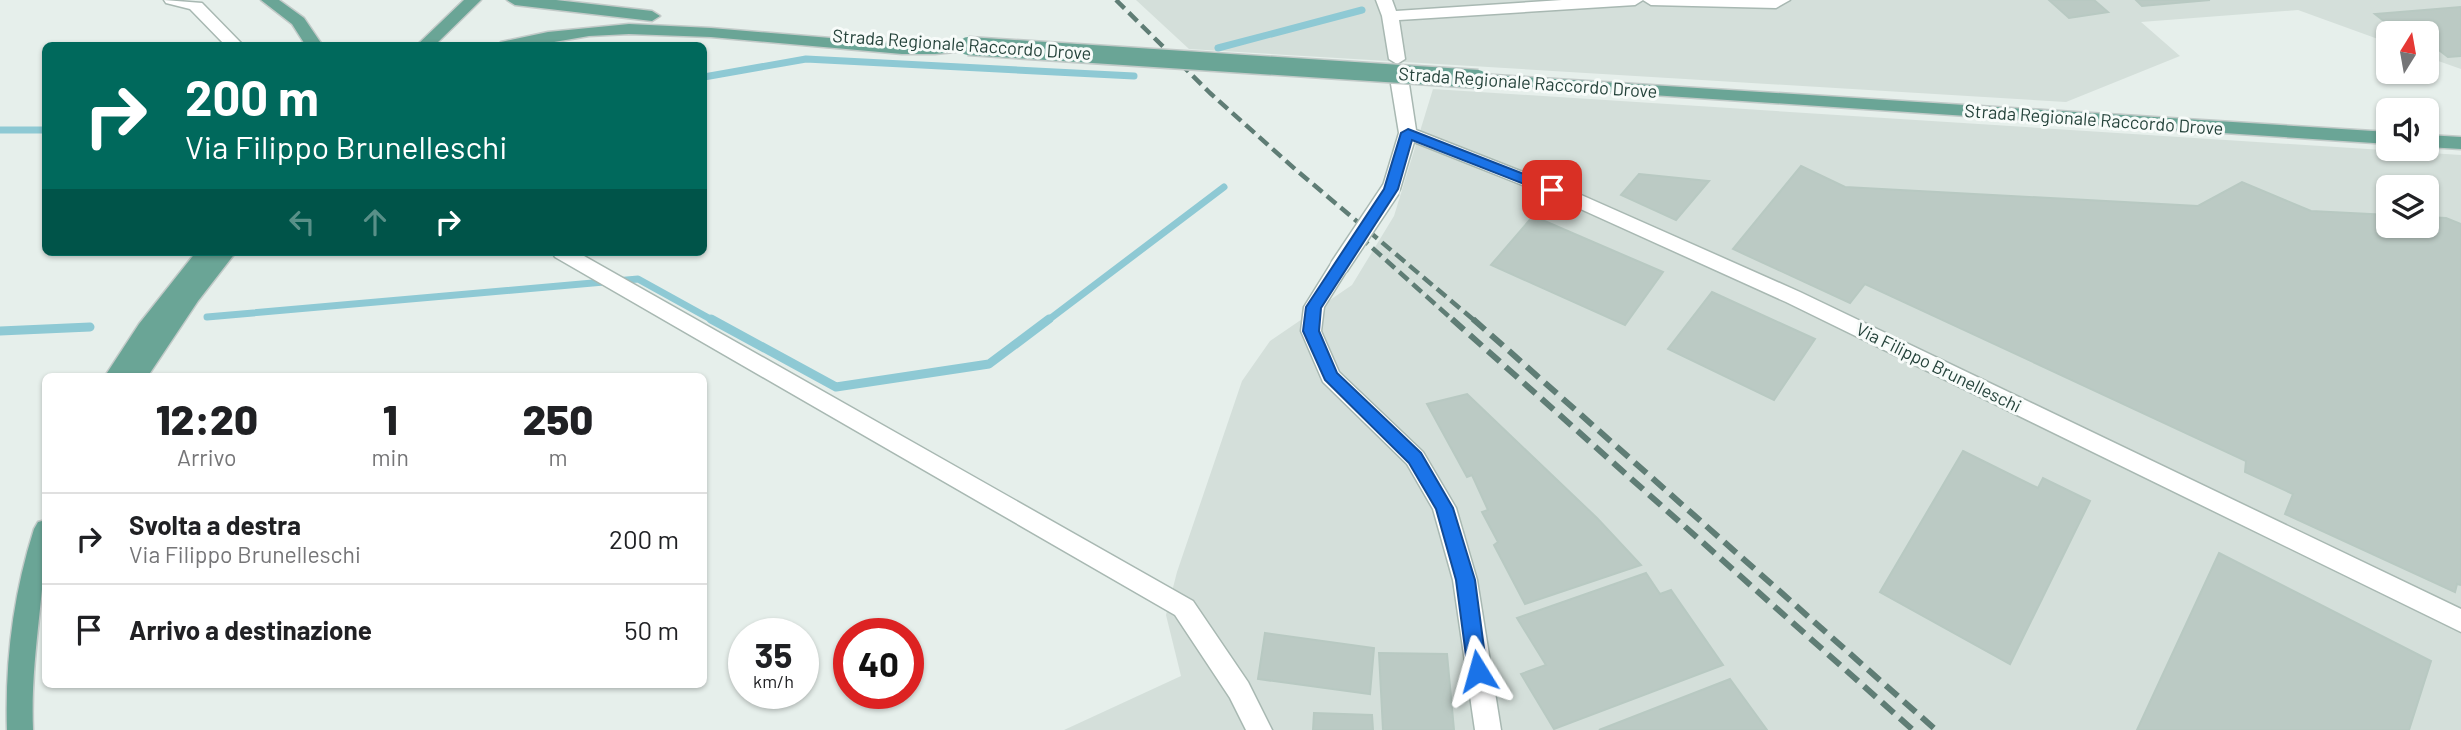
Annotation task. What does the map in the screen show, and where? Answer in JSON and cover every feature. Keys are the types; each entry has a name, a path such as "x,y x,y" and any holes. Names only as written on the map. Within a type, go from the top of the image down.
{"main road":[{"path":"269,0 298,21 312,42"},
{"path":"428,42 473,0"},
{"path":"515,0 665,23"},
{"path":"588,0 629,7 665,23"},
{"path":"526,42 579,31 665,23"},
{"name":"Strada Regionale Raccordo Drove","path":"665,23 874,47 931,49 968,46 2376,137"},
{"path":"2439,142 2461,143"},
{"path":"139,373 191,296 223,256"},
{"path":"117,373 200,257"},
{"path":"20,730 19,681 23,642 35,565 42,542"}],"street":[{"path":"172,0 196,6 232,42"},
{"path":"1397,59 1387,8 1635,0"},
{"path":"1651,0 1776,3 1782,0"},
{"path":"1400,84 1408,133 1391,189 1314,307 1311,331 1330,376 1415,458 1444,508 1465,580 1488,730"},
{"name":"Via Filippo Brunelleschi","path":"1408,133 1572,198 1781,292 2461,621"},
{"path":"569,256 1184,608 1239,690 1259,730"}],"shaded area":[{"path":"1136,0 2461,0 2461,69 2440,62 2440,21 2376,21 2376,38 2298,10 2141,22 2180,56 2066,102 1189,49"},
{"path":"1433,89 2376,150 2376,161 2439,161 2439,154 2461,155 2461,730 1064,730 1181,676 1166,615 1177,572 1242,381 1270,341 1352,285 1394,216"}],"building":[{"path":"2049,0 2094,0 2108,12 2069,18"},
{"path":"2136,0 2210,0 2142,6"},
{"path":"2461,7 2461,56 2448,57 2440,51 2440,21 2384,21 2375,14"},
{"path":"1801,166 1845,187 2198,206 2242,182 2311,211 2376,214 2376,238 2439,238 2439,218 2461,224 2461,585 2457,584 2455,592 2285,514 2293,494 2245,472 2246,461 1865,284 1850,303 1733,249"},
{"path":"1639,174 1709,181 1676,220 1621,195"},
{"path":"1533,216 1663,272 1625,325 1491,265"},
{"path":"1712,292 1815,339 1774,400 1668,349"},
{"path":"1467,394 1597,518 1641,565 1525,604 1494,545 1498,542 1482,512 1488,510 1472,475 1467,477 1427,404"},
{"path":"1963,451 2038,488 2043,478 2090,501 2010,664 1880,592"},
{"path":"2219,553 2431,661 2409,730 2137,730"},
{"path":"1646,573 1660,594 1671,590 1723,665 1554,729 1521,674 1546,665 1517,618"},
{"path":"1265,633 1374,648 1370,694 1258,679"},
{"path":"1379,653 1447,654 1454,730 1383,730"},
{"path":"1730,679 1767,730 1599,730"},
{"path":"1314,713 1372,715 1373,730 1313,730"}],"waterway":[{"path":"1218,48 1362,10"},
{"path":"707,76 806,59 1134,76"},
{"path":"0,130 42,130"},
{"path":"1047,321 1224,187"},
{"path":"207,317 638,279 714,321"},
{"path":"711,319 836,387 989,364 1049,319"},
{"path":"0,331 90,327"}],"railway":[{"path":"1116,0 1210,93 1295,169 1475,321"},
{"path":"1359,236 1454,321"},
{"path":"1452,319 1913,730"},
{"path":"1473,319 1936,730"}],"route":[{"path":"1478,671 1465,580 1444,508 1415,458 1330,376 1311,331 1314,307 1391,189 1408,133 1552,190"}]}
